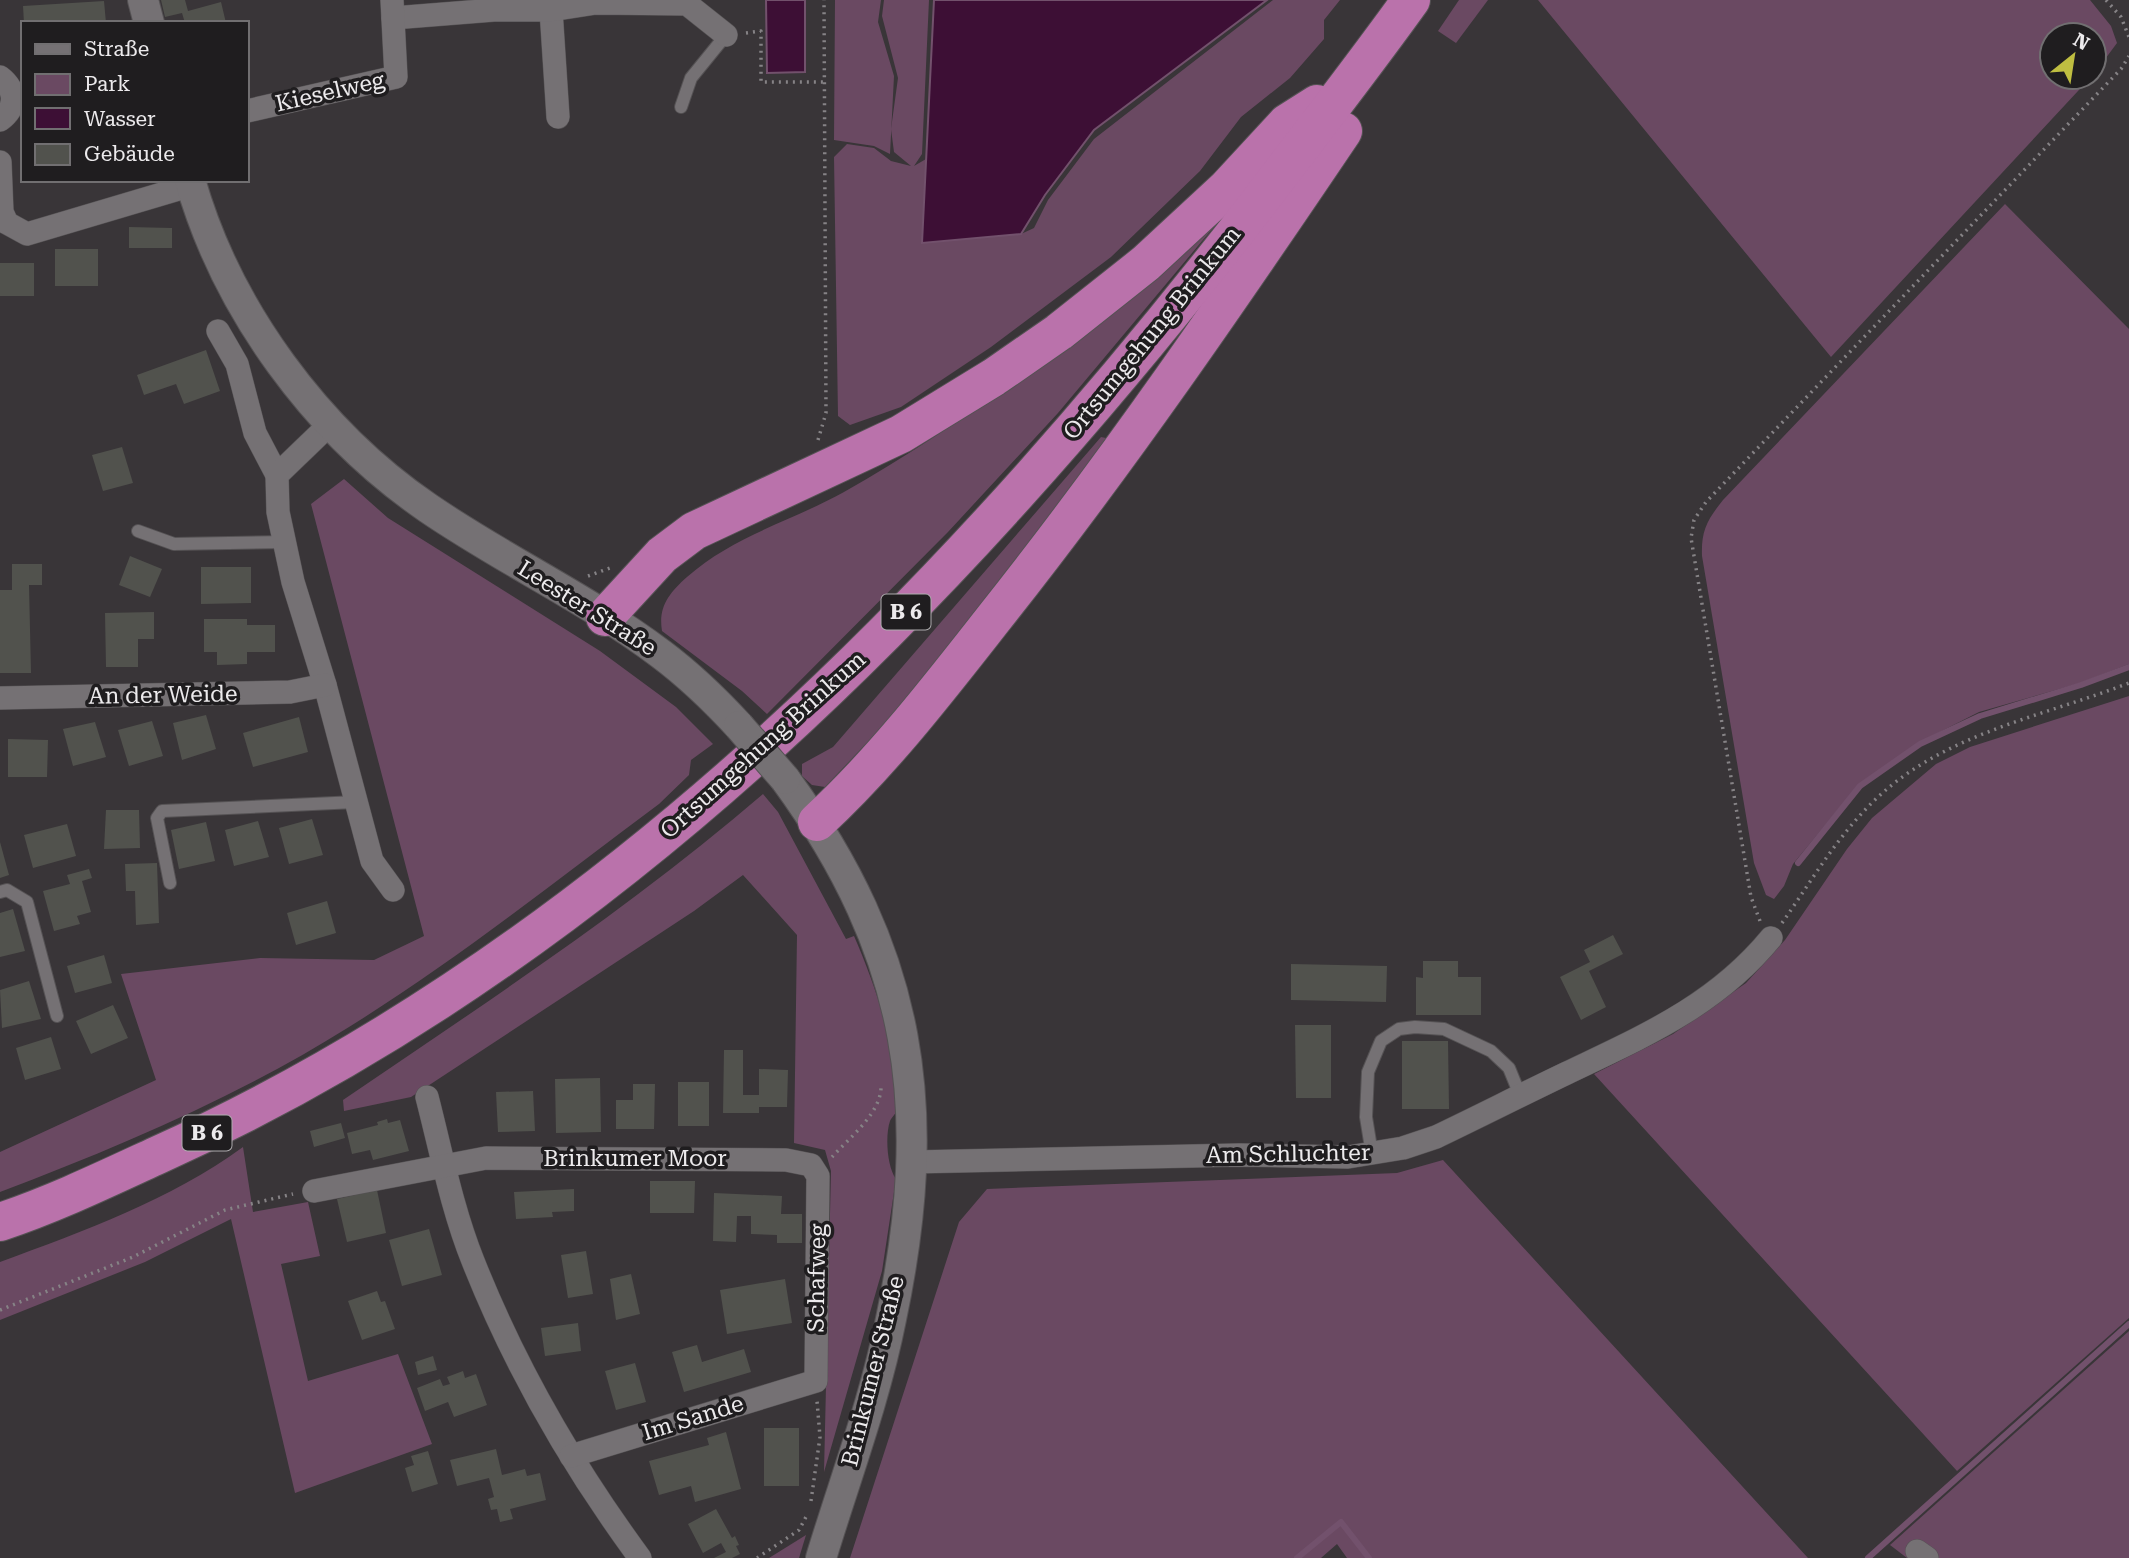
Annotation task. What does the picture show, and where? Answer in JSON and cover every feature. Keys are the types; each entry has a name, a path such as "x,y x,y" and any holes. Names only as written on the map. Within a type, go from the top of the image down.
{"highway":[{"name":"Ortsumgehung Brinkum","path":"0,1222 41,1208 233,1121 369,1046 496,960 624,866 734,776 808,709 944,574 1069,434 1203,274 1402,13"},
{"name":"B 6","path":"817,822 846,795 939,687 1059,536 1166,389 1360,106 1402,13"},
{"name":"B 6","path":"605,617 662,555 694,531 901,434 995,377 1059,332 1146,264 1227,188 1287,123 1351,82"}],"street":[{"path":"143,0 148,21"},
{"name":"Kieselweg","path":"248,111 396,77 393,9 551,10 596,3 687,4 726,35"},
{"path":"551,10 558,117"},
{"path":"0,78 11,90 13,100 11,108 0,120"},
{"path":"0,162 2,212 7,223 27,234 191,182"},
{"name":"Leester Straße","path":"191,182 239,298 295,381 357,451 427,508 605,617 680,669 739,726 785,779 817,822"},
{"path":"218,331 237,364 255,433 277,475 278,512 293,582 325,685 372,861 393,890"},
{"path":"277,475 331,423"},
{"name":"An der Weide","path":"0,698 290,692 325,685"},
{"name":"Brinkumer Straße","path":"817,822 862,907 896,1003 911,1091 912,1162 909,1213 891,1321 821,1558"},
{"name":"Am Schluchter","path":"912,1162 1372,1154 1436,1138 1643,1037 1704,1002 1730,983 1771,938"},
{"path":"427,1097 472,1260 537,1397 571,1456 640,1558"},
{"name":"Brinkumer Moor","path":"314,1191 446,1168 486,1158 657,1157 786,1160 811,1165 818,1174"},
{"name":"Schafweg","path":"816,1381 818,1174"},
{"name":"Im Sande","path":"571,1456 816,1381"}],"lane":[{"path":"681,107 691,78 726,35"},
{"path":"138,531 174,544 286,541"},
{"path":"170,883 157,818 162,811 356,802"},
{"path":"0,892 7,890 27,902 57,1016"},
{"path":"1372,1154 1366,1117 1368,1072 1373,1053 1381,1041 1399,1030 1415,1027 1444,1030 1491,1051 1509,1068 1520,1096"}],"path":[{"path":"815,450 826,413 824,0"},
{"path":"2106,0 2121,17 2129,37"},
{"path":"726,35 761,31 761,82 825,82"},
{"path":"2129,56 2112,79 1706,502 1694,520 1691,538 1751,897 1760,921 1771,938 1848,829 1865,809 1908,773 1973,737 2129,684"},
{"path":"580,579 612,567"},
{"path":"818,1174 869,1116 882,1091 881,1080"},
{"path":"0,1310 133,1257 225,1210 262,1198 314,1191"},
{"path":"757,1558 799,1530 810,1508 820,1437 816,1381"}],"green space":[{"path":"835,0 881,0 878,22 894,76 890,154 874,146 834,140"},
{"path":"884,0 929,0 922,154 914,166 926,159 923,242 1021,234 1034,228 1048,200 1094,139 1273,0 1340,0 1324,20 1324,39 1290,78 1241,117 1200,171 1111,257 991,347 901,407 850,425 838,416 834,157 847,144 874,148 891,161 911,166 894,152 891,129 898,78 882,16"},
{"path":"1459,0 1488,0 1456,43 1438,31"},
{"path":"1538,0 2090,0 2107,21 2038,21 2038,91 2078,91 1831,357"},
{"path":"2108,22 2111,26 2117,43 2108,55"},
{"path":"2005,204 2129,329 2129,664 2080,683 1979,712 1920,742 1859,784 1793,864 1784,886 1774,899 1766,895 1754,863 1702,556 1706,526 1723,500"},
{"path":"1218,222 1058,413 948,532 767,714 742,691 662,631 661,622 666,601 687,577 705,563 743,540 844,492 943,431 1037,364"},
{"path":"1101,437 1106,438 1105,447 898,710 825,787 812,785 802,776 802,764 833,747"},
{"path":"344,479 388,518 600,651 676,707 713,744 691,760 689,775 659,804 468,947 349,1027 265,1075 179,1118 0,1192 0,1152 156,1080 121,974 260,958 374,960 424,936 311,504"},
{"path":"2129,696 2129,1318 1957,1471 1594,1074 1673,1034 1746,983 1785,940 1847,849 1872,818 1936,764 1970,747"},
{"path":"763,794 778,812 846,939 854,936 884,1020 896,1085 897,1109 888,1127 887,1143 896,1179 882,1271 824,1472 831,1171 825,1150 794,1143 797,935 743,875 694,911 411,1097 344,1111 343,1100 611,915"},
{"path":"243,1147 253,1212 308,1202 320,1256 281,1264 308,1381 398,1354 432,1444 295,1493 231,1219 145,1262 0,1320 0,1262 95,1226 156,1199"},
{"path":"1443,1160 1808,1558 1347,1558 1337,1544 1321,1558 850,1558 959,1222 987,1189 1397,1173"},
{"path":"2129,1331 2129,1558 1907,1558 1890,1545"},
{"path":"806,1535 799,1558 769,1558"}],"water":[{"path":"766,0 805,0 805,72 767,73"},
{"path":"934,0 1267,0 1094,130 1045,195 1021,234 922,243"}],"building":[{"path":"161,0 185,0 188,11 221,2 226,21 184,21 182,13 165,17"},
{"path":"104,1 106,21 24,21 23,6"},
{"path":"129,227 172,228 172,248 129,248"},
{"path":"55,249 98,249 98,286 55,286"},
{"path":"0,263 34,263 34,296 0,296"},
{"path":"206,350 220,391 184,404 176,384 144,395 137,375"},
{"path":"122,447 133,483 103,491 92,455"},
{"path":"130,556 162,569 150,597 119,585"},
{"path":"12,564 42,564 42,585 29,585 31,673 0,673 0,590 12,590"},
{"path":"201,567 251,567 251,603 201,604"},
{"path":"154,612 154,639 138,639 138,667 106,667 105,613"},
{"path":"204,619 247,619 247,625 275,625 275,652 247,652 247,664 217,665 217,652 204,652"},
{"path":"206,715 216,749 182,760 173,723"},
{"path":"299,717 308,752 253,767 243,733"},
{"path":"152,721 163,756 129,766 118,730"},
{"path":"95,722 106,757 73,766 63,729"},
{"path":"8,739 48,740 47,777 8,777"},
{"path":"106,810 139,810 140,848 104,849"},
{"path":"312,819 323,855 289,864 279,828"},
{"path":"258,821 269,857 234,866 225,830"},
{"path":"206,822 215,861 179,869 171,830"},
{"path":"67,824 76,856 33,868 24,835"},
{"path":"0,842 9,875 0,878"},
{"path":"157,863 159,923 136,925 135,891 126,891 125,864"},
{"path":"89,869 92,878 82,881 91,912 77,916 80,924 54,931 43,891 70,884 67,875"},
{"path":"327,901 336,933 296,945 287,913"},
{"path":"13,909 25,951 0,957 0,913"},
{"path":"1613,935 1623,954 1589,971 1606,1007 1581,1020 1560,977 1590,962 1584,950"},
{"path":"104,955 112,983 75,993 67,966"},
{"path":"1423,961 1458,961 1458,977 1481,977 1481,1015 1416,1015 1416,977 1423,978"},
{"path":"1291,964 1387,966 1386,1002 1291,1000"},
{"path":"29,981 41,1019 2,1028 0,990"},
{"path":"113,1005 128,1038 91,1054 76,1021"},
{"path":"1295,1025 1331,1025 1331,1098 1296,1098"},
{"path":"51,1037 61,1069 25,1080 16,1048"},
{"path":"1402,1041 1448,1041 1449,1109 1402,1109"},
{"path":"724,1050 743,1050 743,1095 759,1095 759,1069 788,1070 787,1107 759,1107 759,1113 723,1113"},
{"path":"600,1078 601,1132 556,1133 555,1079"},
{"path":"678,1082 709,1082 709,1126 678,1126"},
{"path":"633,1084 655,1084 654,1129 616,1129 616,1100 633,1100"},
{"path":"533,1091 535,1131 498,1132 496,1092"},
{"path":"387,1119 388,1123 400,1120 409,1151 373,1160 370,1150 352,1154 347,1133 378,1125 377,1122"},
{"path":"341,1123 345,1138 314,1147 310,1131"},
{"path":"650,1181 695,1181 694,1213 650,1213"},
{"path":"574,1189 574,1211 552,1212 553,1217 516,1219 514,1192"},
{"path":"377,1190 386,1233 347,1242 337,1199"},
{"path":"714,1193 782,1196 781,1214 802,1214 802,1243 777,1243 777,1235 751,1234 751,1216 737,1216 736,1242 713,1241"},
{"path":"429,1229 442,1275 402,1286 389,1240"},
{"path":"586,1251 593,1294 568,1298 561,1255"},
{"path":"631,1274 640,1314 616,1320 610,1279"},
{"path":"785,1279 792,1323 727,1334 720,1290"},
{"path":"377,1291 381,1302 385,1301 395,1329 362,1340 348,1301"},
{"path":"578,1323 581,1351 545,1356 541,1328"},
{"path":"697,1345 702,1362 744,1349 751,1372 684,1392 672,1352"},
{"path":"433,1356 437,1370 418,1375 415,1362"},
{"path":"635,1363 646,1402 616,1410 605,1371"},
{"path":"463,1371 465,1378 476,1374 487,1405 454,1417 448,1402 425,1411 417,1388 440,1379 443,1386 450,1384 447,1377"},
{"path":"764,1428 799,1428 799,1486 764,1486"},
{"path":"726,1432 741,1489 695,1502 691,1486 659,1495 649,1461 709,1445 707,1438"},
{"path":"496,1449 502,1475 525,1469 527,1476 540,1473 546,1500 510,1509 513,1519 500,1522 497,1509 491,1510 488,1499 494,1497 489,1478 457,1486 450,1460"},
{"path":"428,1451 438,1484 412,1492 405,1468 414,1465 411,1456"},
{"path":"716,1509 732,1538 735,1536 739,1545 736,1546 740,1554 732,1558 714,1558 726,1552 721,1543 703,1553 688,1524"}],"waterway":[{"path":"1798,863 1860,786 1920,744 1980,716 2081,685 2129,667"},
{"path":"1868,1558 2129,1324"},
{"path":"1297,1558 1341,1522 1369,1558"}]}
